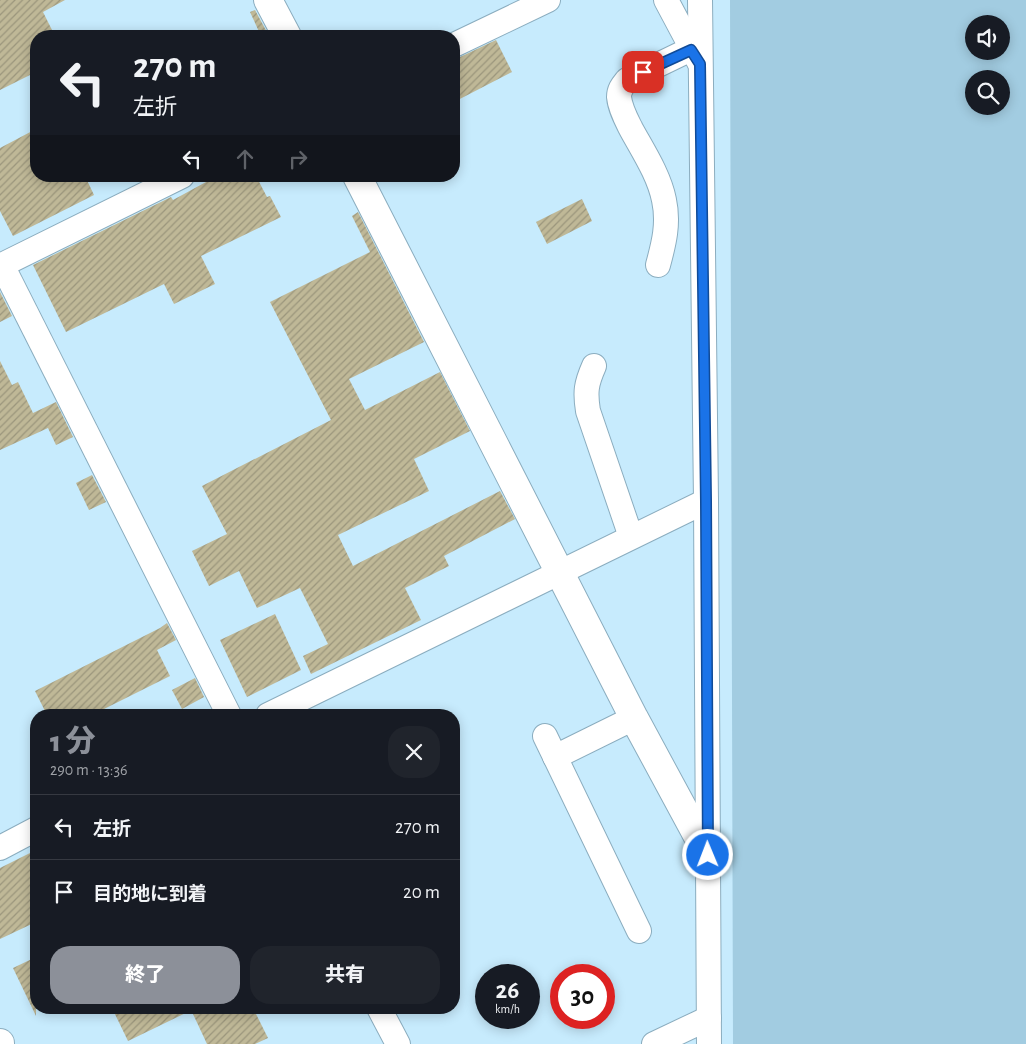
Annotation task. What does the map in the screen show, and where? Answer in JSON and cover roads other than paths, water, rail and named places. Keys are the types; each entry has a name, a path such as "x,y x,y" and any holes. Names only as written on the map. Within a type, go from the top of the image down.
{"street":[{"path":"268,0 284,30"},
{"path":"460,42 548,0"},
{"path":"666,0 696,56"},
{"path":"700,0 696,56 706,501 709,1044"},
{"path":"658,265 665,241 667,219 664,198 657,179 623,113 619,97 621,88 628,80 696,56"},
{"path":"170,182 1,266 226,709"},
{"path":"360,182 634,718 708,855"},
{"path":"594,366 586,382 585,395 588,412 631,537"},
{"path":"280,709 706,501"},
{"path":"555,757 634,718"},
{"path":"545,736 639,932"},
{"path":"0,848 30,832"},
{"path":"382,1014 398,1044"},
{"path":"654,1044 709,1018"}]}
